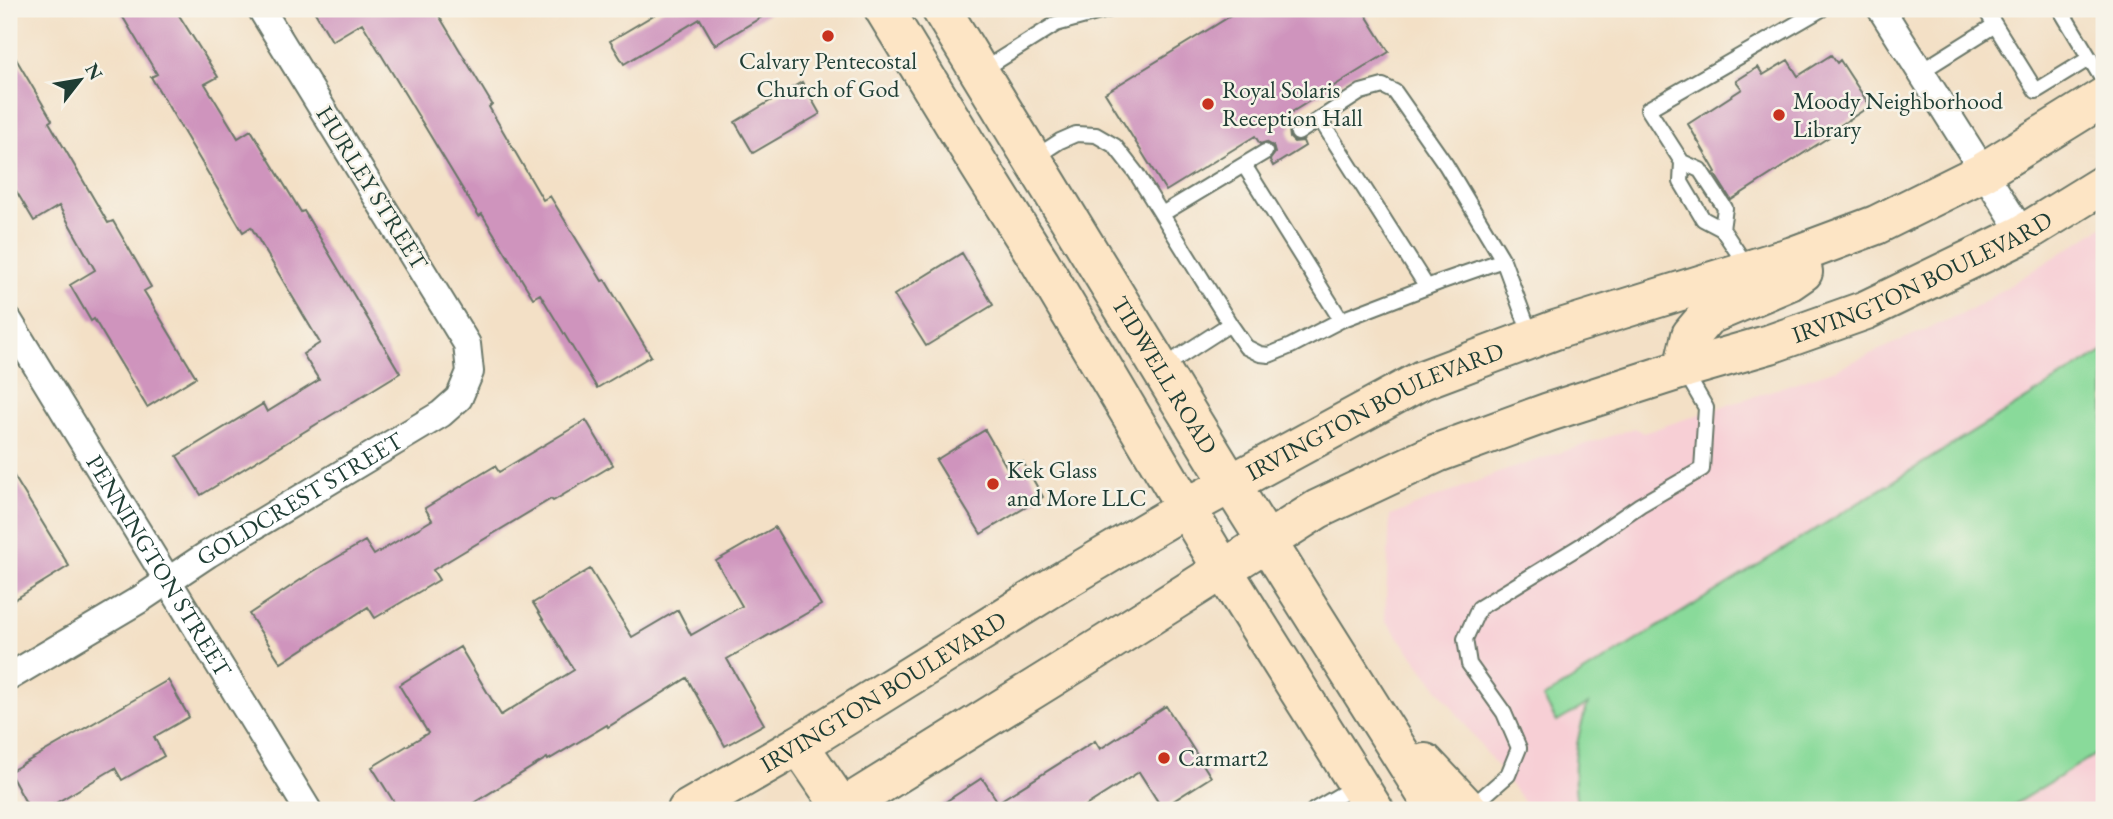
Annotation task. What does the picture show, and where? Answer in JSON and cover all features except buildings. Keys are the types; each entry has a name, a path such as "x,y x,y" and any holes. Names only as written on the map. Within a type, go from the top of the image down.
{"main road":[{"name":"TIDWELL ROAD","path":"884,9 1310,709 1347,806"},
{"name":"TIDWELL ROAD","path":"941,9 1266,542 1436,810"},
{"name":"IRVINGTON BOULEVARD","path":"687,810 799,745 1061,582 1186,508 1422,380 1532,339 1793,256 1876,225 1983,172 2104,97"},
{"path":"979,165 1027,150"},
{"name":"IRVINGTON BOULEVARD","path":"841,809 1318,509 1437,453 1549,412 1770,344 1866,310 2023,234 2104,184"},
{"path":"1683,369 1691,335 1707,316 1790,281 1876,225"},
{"path":"1368,704 1468,810"},
{"path":"799,745 841,809"}],"street":[{"name":"HURLEY STREET","path":"261,9 467,344 470,372"},
{"path":"1881,9 2023,234"},
{"name":"PENNINGTON STREET","path":"9,321 307,810"},
{"name":"GOLDCREST STREET","path":"9,677 441,414 459,398 470,372"}],"lane":[{"path":"979,72 1056,24 1111,9"},
{"path":"1722,229 1725,208 1700,170 1682,162 1648,109 1822,9"},
{"path":"1985,9 2036,91 2090,58"},
{"path":"2060,9 2104,82"},
{"path":"1920,72 1995,25"},
{"path":"1298,133 1361,92 1383,86 1395,92 1446,164 1503,260 1532,339"},
{"path":"1320,118 1427,287"},
{"path":"1027,150 1076,134 1096,135 1115,146 1136,173 1246,347 1260,354 1269,355 1341,320 1503,260"},
{"path":"1162,214 1265,152"},
{"path":"1682,162 1681,182 1703,219 1722,229 1749,269"},
{"path":"1244,165 1341,320"},
{"path":"1160,369 1230,324"},
{"path":"1468,810 1507,775 1519,748 1504,713 1469,664 1465,639 1479,608 1582,545 1640,505 1702,469 1706,408 1683,369"}],"shaded area":[{"path":"2104,226 2104,810 1524,810 1524,802 1385,619 1390,516 1498,473 1635,428 1643,433 1836,369 1972,309"}],"green space":[{"path":"2104,351 2104,749 2005,810 1578,810 1576,756 1588,704 1557,722 1543,698"}],"place":[{"name":"Calvary Pentecostal Church of God","path":"828,36"},
{"name":"Royal Solaris Reception Hall","path":"1208,104"},
{"name":"Moody Neighborhood Library","path":"1779,115"},
{"name":"Kek Glass and More LLC","path":"993,484"},
{"name":"Carmart2","path":"1164,758"}]}
